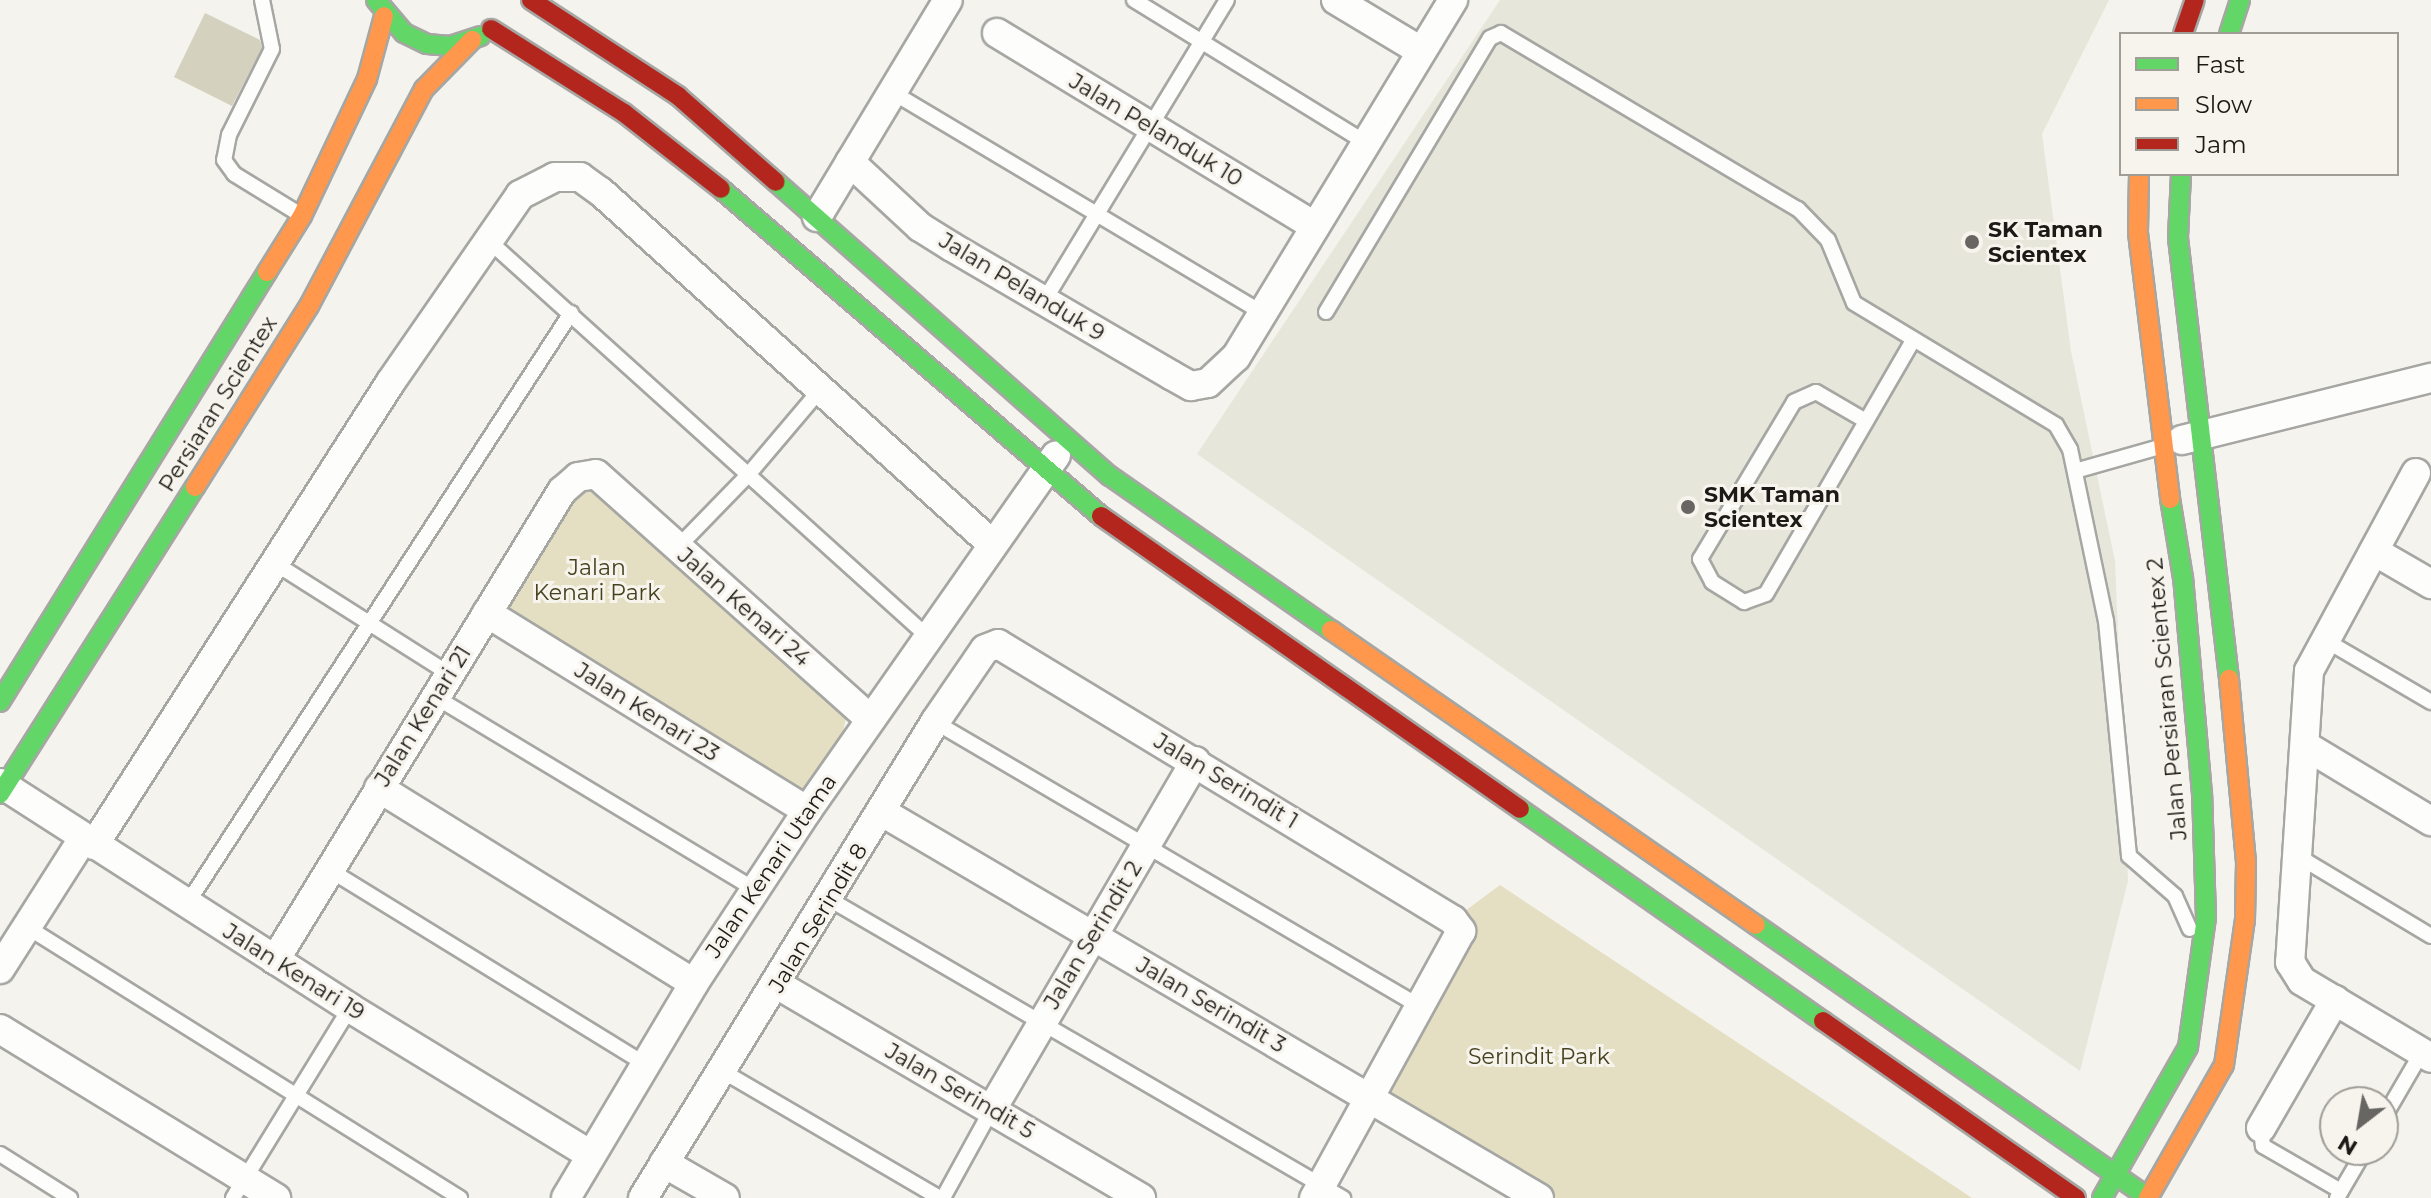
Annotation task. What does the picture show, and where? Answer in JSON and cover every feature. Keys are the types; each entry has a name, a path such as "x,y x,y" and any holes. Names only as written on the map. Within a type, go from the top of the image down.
{"street":[{"path":"531,0 678,96 1066,442 2149,1198 2224,1065 2245,920 2246,862 2219,573 2197,435 2178,238 2181,176"},
{"path":"845,296 813,246 817,217 948,0"},
{"path":"1336,0 1421,51"},
{"path":"1262,313 1453,0"},
{"path":"2184,32 2195,0"},
{"path":"2230,32 2240,0"},
{"name":"Persiaran Scientex","path":"0,702 302,216 367,79 380,8"},
{"path":"380,8 404,33 427,44 472,40 491,29 507,12"},
{"path":"491,29 683,157 1111,523 2076,1198"},
{"name":"Jalan Pelanduk 10","path":"997,33 1315,226"},
{"name":"Persiaran Scientex","path":"2,788 309,306 424,89 472,40"},
{"name":"Jalan Pelanduk 9","path":"850,162 920,227 1191,386 1208,383 1222,375 1262,313"},
{"path":"0,969 89,841 520,195 535,185 571,175 612,202 991,543"},
{"name":"Jalan Persiaran Scientex 2","path":"2102,1198 2188,1047 2206,918 2202,794 2183,578 2162,446 2138,233 2139,176"},
{"path":"2162,446 2431,378"},
{"name":"Jalan Kenari Utama","path":"566,1198 694,983 807,811 991,543 1066,442"},
{"path":"2424,471 2374,551 2309,671 2290,962 2294,973 2426,1055"},
{"name":"Jalan Kenari 24","path":"578,477 596,474 870,719"},
{"name":"Jalan Kenari 21","path":"275,960 562,491 578,477"},
{"path":"2374,551 2431,584"},
{"name":"Jalan Kenari 23","path":"487,613 807,811"},
{"name":"Jalan Serindit 8","path":"643,1198 778,985 935,722 985,649 998,644"},
{"name":"Jalan Serindit 1","path":"998,644 1453,920 1461,931 1419,1006"},
{"path":"2306,746 2431,821"},
{"name":"Jalan Serindit 2","path":"992,1109 1195,761"},
{"name":"Jalan Kenari 19","path":"2,788 350,1008 591,1155"},
{"path":"379,788 694,983"},
{"name":"Jalan Serindit 3","path":"882,812 1539,1198"},
{"name":"Jalan Serindit 5","path":"778,985 1141,1198"},
{"path":"2261,1128 2335,1000"},
{"path":"1326,1194 1367,1097 1419,1006"},
{"path":"0,1029 238,1188 276,1198"},
{"path":"2117,1131 2160,1098"},
{"path":"2005,1100 2068,1130 2096,1136"},
{"path":"664,1163 725,1198"}],"lane":[{"path":"262,0 272,49 229,135 224,160 234,174 302,216"},
{"path":"1134,0 1366,143"},
{"path":"1044,301 1227,0"},
{"path":"1326,312 1490,38 1501,33 1798,209 1828,240 1854,303 2056,425 2075,471 2106,621 2129,856 2175,896 2186,913 2198,988"},
{"path":"892,92 1262,313"},
{"path":"489,241 927,636"},
{"path":"187,904 571,313"},
{"path":"1866,421 1816,392 1794,402 1700,559 1712,582 1744,602 1766,594 1913,340"},
{"path":"677,548 748,475 820,390"},
{"path":"2075,471 2162,446"},
{"path":"273,562 370,622 441,685 756,890"},
{"path":"2325,640 2431,702"},
{"path":"935,722 1419,1006"},
{"path":"2296,855 2431,936"},
{"path":"328,869 645,1064"},
{"path":"829,899 1326,1194"},
{"path":"27,927 460,1198"},
{"path":"238,1188 350,1008"},
{"path":"2399,1095 2426,1055"},
{"path":"724,1072 942,1198 992,1109"},
{"path":"2261,1128 2263,1146 2339,1195 2356,1166"},
{"path":"0,1154 70,1198"}],"shaded area":[{"name":"SMK Taman Scientex","path":"1500,0 2109,0 2042,134 2071,351 2115,561 2128,881 2080,1071 1197,454"}],"green space":[{"name":"Jalan Kenari Park","path":"578,477 626,508 778,650 784,662 807,668 828,689 846,718 838,754 802,794 512,613 497,596"},
{"name":"Serindit Park","path":"1500,885 1972,1198 1539,1198 1367,1097 1453,920"}],"building":[{"path":"205,13 260,40 262,48 232,106 174,77"}],"traffic: fast":[{"path":"376,0 404,33 427,44 450,46 480,36"},
{"path":"2230,32 2240,0"},
{"path":"2181,176 2178,238 2229,679"},
{"path":"776,182 1110,476 1331,630"},
{"path":"721,189 1101,516"},
{"path":"0,702 267,272"},
{"path":"0,794 195,487"},
{"path":"2102,1198 2188,1047 2206,918 2202,794 2183,578 2170,499"},
{"path":"1520,809 1823,1021"},
{"path":"1756,925 2149,1198"}],"traffic: slow":[{"path":"267,272 302,216 367,79 384,16"},
{"path":"195,487 309,306 424,89 472,40"},
{"path":"2139,176 2138,233 2170,499"},
{"path":"1331,630 1756,925"},
{"path":"2148,1198 2224,1065 2245,920 2246,862 2229,679"}],"traffic: jam":[{"path":"531,0 678,96 776,182"},
{"path":"2184,32 2195,0"},
{"path":"491,29 624,113 721,189"},
{"path":"1101,516 1520,809"},
{"path":"1823,1021 2076,1198"}],"place":[{"name":"SK Taman Scientex","path":"1972,242"},
{"name":"SMK Taman Scientex","path":"1688,507"}]}
